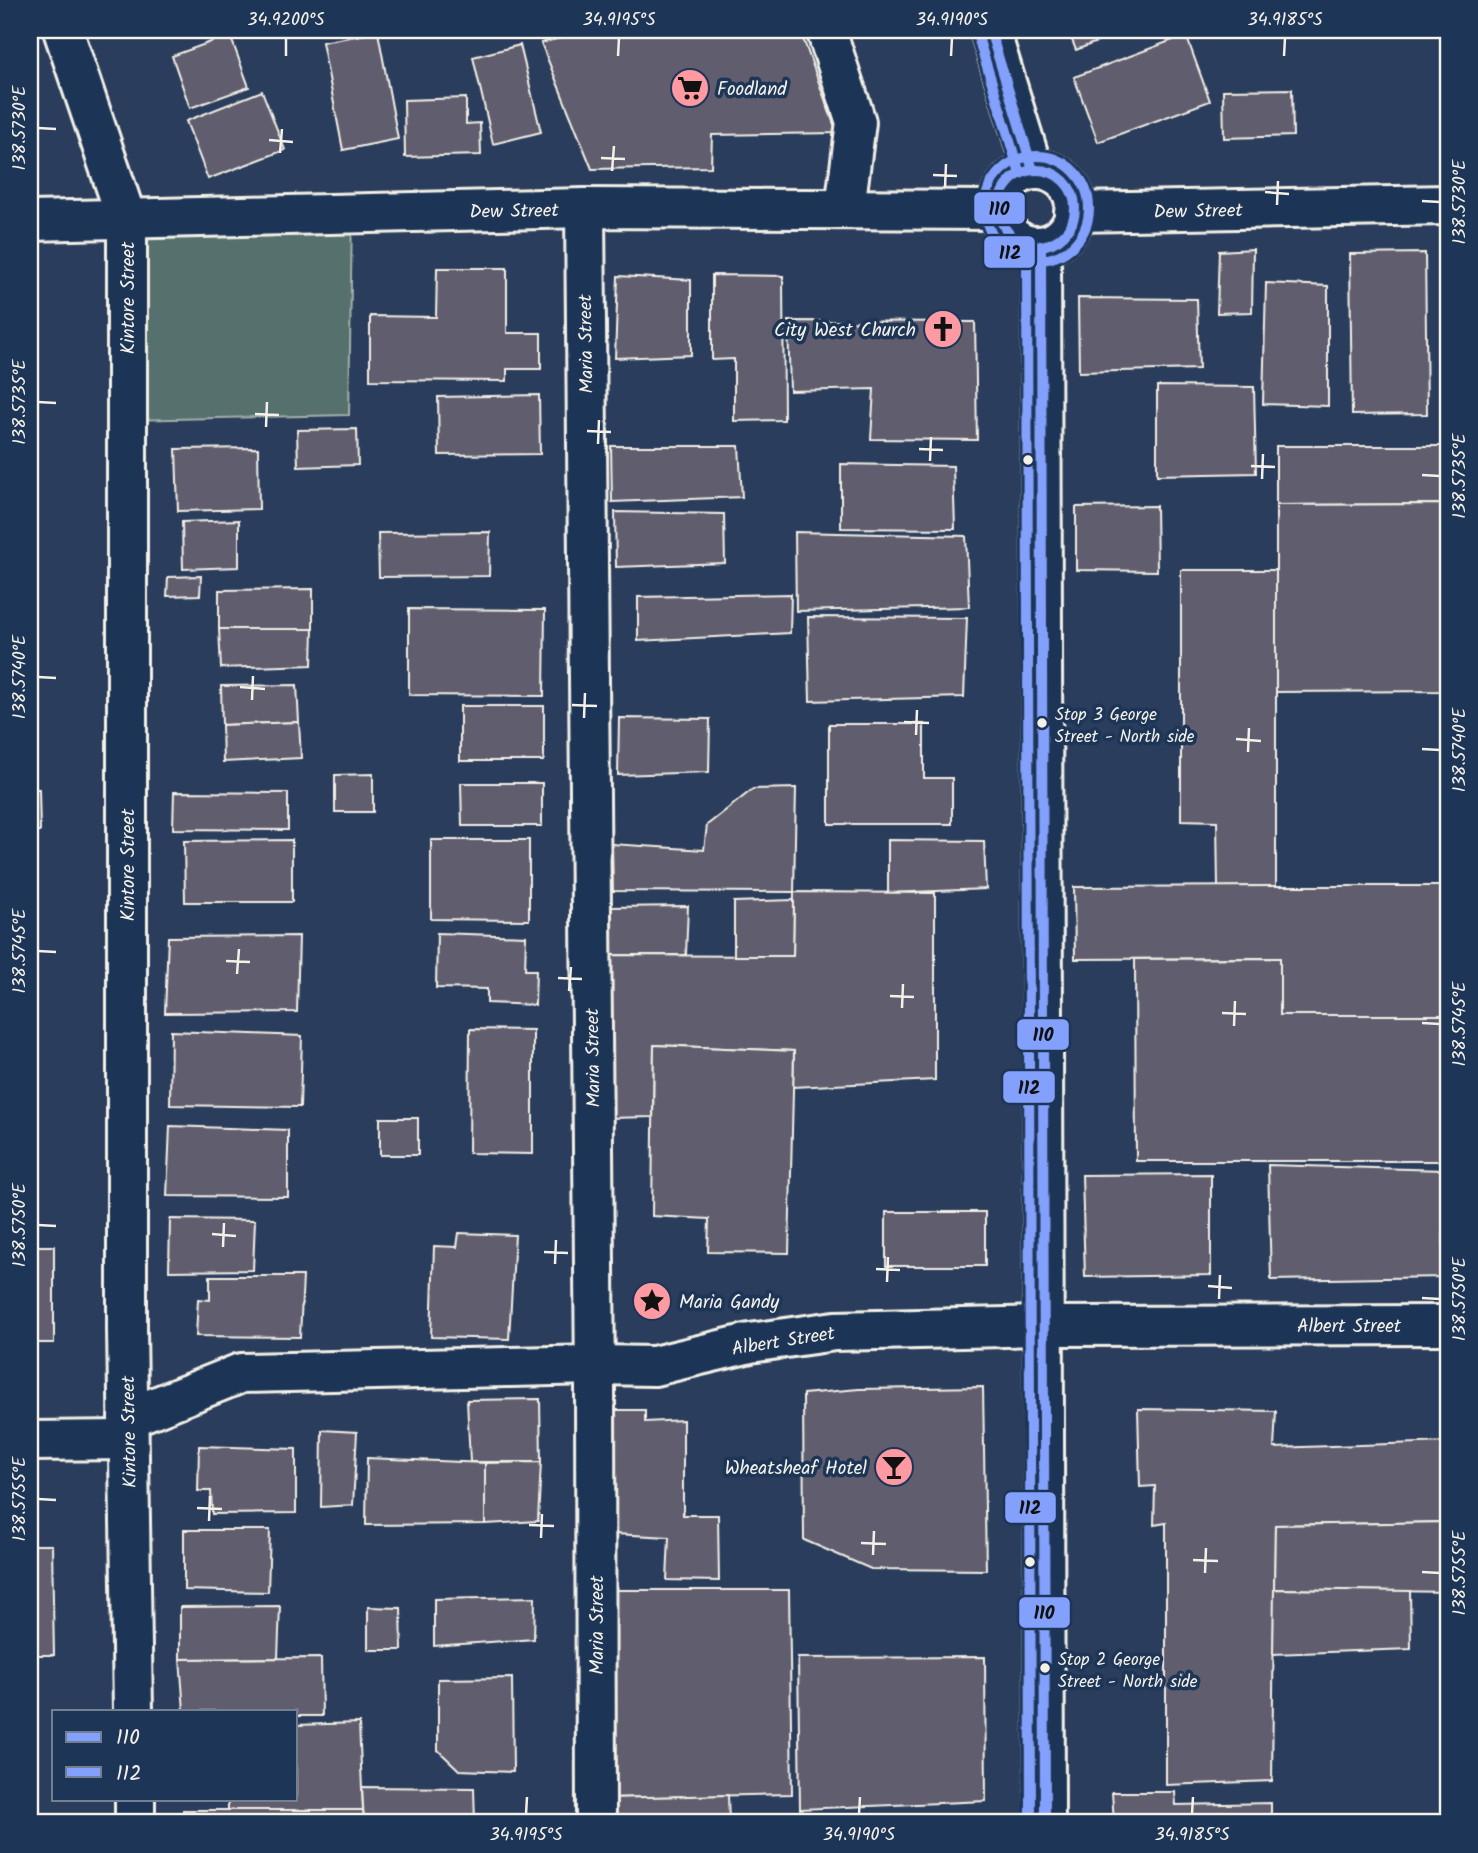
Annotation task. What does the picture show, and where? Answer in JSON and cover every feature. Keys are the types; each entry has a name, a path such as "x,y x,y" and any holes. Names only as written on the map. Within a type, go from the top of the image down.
{"street":[{"name":"Kintore Street","path":"63,30 127,220 128,1429 133,1710"},
{"path":"826,30 856,122 845,208"},
{"path":"990,30 1033,170"},
{"path":"1033,170 1043,170 1063,181 1074,201 1071,224 1064,235 1041,246 1017,241 1007,233 999,210 1000,198 1012,179 1033,170"},
{"name":"Dew Street","path":"1074,212 1448,205"},
{"name":"Dew Street","path":"30,221 584,208 999,210"},
{"name":"Maria Street","path":"584,208 595,1365 596,1823"},
{"path":"1041,246 1045,1823"},
{"name":"Albert Street","path":"128,1429 241,1373 654,1366 750,1343 835,1331 1042,1326 1448,1325"},
{"path":"30,1441 128,1429"},
{"path":"135,1800 135,1823"}],"green space":[{"path":"352,214 349,415 127,420 127,220"}],"building":[{"name":"Foodland","path":"561,30 800,30 837,133 712,135 711,167 592,169 541,43 564,37"},
{"path":"1068,30 1128,30 1076,50"},
{"path":"1335,30 1354,30 1337,36"},
{"path":"378,32 398,139 343,150 322,42"},
{"path":"230,35 249,87 190,108 172,56"},
{"path":"1186,35 1210,101 1098,142 1074,77"},
{"path":"520,45 541,132 493,144 473,57"},
{"path":"1292,89 1293,136 1224,138 1223,90"},
{"path":"262,91 285,150 208,179 186,121"},
{"path":"466,98 466,124 480,123 481,155 405,157 404,100"},
{"path":"1253,249 1252,312 1217,313 1219,251"},
{"path":"1425,253 1427,414 1352,415 1350,254"},
{"path":"437,268 507,268 507,333 541,333 541,369 507,369 507,381 370,380 370,316 436,317"},
{"path":"712,275 783,276 784,420 734,421 734,359 712,360"},
{"path":"618,276 691,280 691,355 615,358"},
{"path":"1266,283 1328,286 1328,406 1263,404"},
{"path":"1078,298 1197,299 1199,369 1079,372"},
{"path":"788,321 975,322 977,440 871,439 874,389 790,391"},
{"path":"1157,386 1254,387 1256,473 1157,475"},
{"path":"539,395 540,454 439,455 438,397"},
{"path":"357,429 358,465 298,467 297,430"},
{"path":"611,446 739,446 742,497 612,502"},
{"path":"1276,446 1448,446 1448,504 1276,505"},
{"path":"258,448 259,509 178,511 176,449"},
{"path":"841,464 953,466 955,529 841,528"},
{"path":"1448,504 1448,691 1276,692 1276,505"},
{"path":"1156,506 1157,571 1076,570 1076,507"},
{"path":"615,512 724,514 725,563 616,567"},
{"path":"239,520 239,567 183,569 182,522"},
{"path":"490,532 489,576 379,577 378,533"},
{"path":"795,532 966,536 969,607 796,611"},
{"path":"1181,570 1276,570 1276,886 1218,887 1217,821 1181,820"},
{"path":"201,576 200,595 167,596 168,577"},
{"path":"313,589 313,629 219,629 219,590"},
{"path":"791,594 790,633 638,641 638,597"},
{"path":"409,609 545,610 544,696 409,695"},
{"path":"808,617 967,618 964,697 810,701"},
{"path":"219,629 313,629 312,665 221,668"},
{"path":"32,682 32,757 30,757"},
{"path":"297,685 299,722 222,725 221,686"},
{"path":"460,706 544,706 544,761 460,761"},
{"path":"619,718 710,719 709,772 618,775"},
{"path":"299,722 301,758 223,762 222,725"},
{"path":"829,724 924,724 924,778 952,778 952,824 829,824"},
{"path":"373,774 373,812 335,812 335,775"},
{"path":"461,783 542,783 542,826 462,826"},
{"path":"796,788 794,892 613,891 612,844 704,850 707,825 753,789"},
{"path":"30,789 39,789 40,831 30,831"},
{"path":"174,792 288,793 288,830 173,829"},
{"path":"292,840 292,902 185,902 184,841"},
{"path":"431,840 529,840 529,920 431,919"},
{"path":"888,840 984,841 986,889 888,893"},
{"path":"1448,886 1448,1015 1280,1015 1280,958 1075,959 1074,887"},
{"path":"794,892 935,893 935,1080 793,1087 794,1051 654,1045 653,1117 607,1118 609,955 793,956"},
{"path":"794,900 793,956 734,956 734,902"},
{"path":"688,906 686,955 609,955 607,907"},
{"path":"437,933 526,936 525,970 536,970 535,1005 487,1003 487,989 436,988"},
{"path":"32,936 32,1004 30,1004"},
{"path":"299,936 297,1012 165,1013 168,937"},
{"path":"1280,958 1280,1015 1448,1015 1448,1161 1136,1161 1135,959"},
{"path":"470,1029 533,1030 533,1154 469,1153"},
{"path":"171,1031 302,1036 300,1107 170,1105"},
{"path":"32,1032 32,1100 30,1100"},
{"path":"654,1045 794,1051 789,1253 708,1252 709,1219 652,1216"},
{"path":"380,1118 418,1118 418,1155 380,1155"},
{"path":"170,1126 288,1130 288,1197 167,1196"},
{"path":"1268,1165 1444,1170 1443,1277 1271,1280"},
{"path":"1211,1174 1211,1275 1085,1277 1082,1175"},
{"path":"886,1212 985,1212 985,1266 886,1266"},
{"path":"170,1219 255,1220 253,1270 169,1271"},
{"path":"459,1233 515,1235 509,1339 431,1337 434,1246 457,1247"},
{"path":"30,1246 54,1246 54,1343 30,1343"},
{"path":"210,1276 303,1276 300,1337 196,1336 198,1299 210,1300"},
{"name":"Wheatsheaf Hotel","path":"983,1387 986,1570 871,1569 804,1540 803,1394 859,1389"},
{"path":"540,1399 541,1462 470,1462 467,1400"},
{"path":"1138,1409 1276,1411 1274,1448 1448,1442 1448,1522 1275,1525 1272,1781 1166,1785 1166,1523 1154,1525 1155,1486 1140,1487"},
{"path":"614,1410 645,1410 645,1422 683,1420 683,1515 718,1515 719,1581 667,1580 669,1537 615,1534"},
{"path":"322,1430 357,1432 353,1505 321,1507"},
{"path":"199,1446 296,1449 296,1513 212,1514 211,1491 198,1491"},
{"path":"367,1458 485,1463 485,1524 366,1525"},
{"path":"541,1462 538,1521 485,1524 485,1463"},
{"path":"1448,1522 1448,1592 1274,1589 1275,1525"},
{"path":"184,1530 270,1530 268,1592 184,1590"},
{"path":"30,1545 52,1545 54,1655 30,1655"},
{"path":"1274,1589 1410,1591 1411,1649 1273,1654"},
{"path":"609,1590 789,1590 792,1794 609,1798"},
{"path":"535,1597 534,1639 434,1646 434,1599"},
{"path":"280,1606 278,1658 180,1659 180,1607"},
{"path":"368,1607 401,1608 402,1650 368,1650"},
{"path":"985,1657 986,1801 800,1809 798,1658"},
{"path":"321,1658 322,1716 298,1716 298,1710 184,1710 180,1659"},
{"path":"512,1678 513,1772 459,1770 438,1750 438,1679"},
{"path":"359,1723 363,1810 228,1810 228,1800 298,1800 298,1725"},
{"path":"362,1787 474,1788 475,1823 364,1823"},
{"path":"1112,1792 1175,1792 1176,1805 1271,1803 1271,1823 1114,1823"},
{"path":"728,1795 729,1823 609,1823 609,1798"},
{"path":"183,1810 363,1810 364,1823 183,1823"}],"transit line":[{"name":"110","path":"990,30 1033,170"},
{"name":"112","path":"977,34 1020,174"},
{"name":"112","path":"1037,156 1057,160 1074,171 1085,188 1089,208 1085,228 1074,245 1057,256 1037,260 1017,256 1000,245 989,228 985,208 989,188 1000,171 1017,160 1037,156"},
{"name":"110","path":"1037,170 1051,173 1064,181 1072,194 1075,208 1072,222 1064,235 1051,243 1037,246 1023,243 1010,235 1002,222 999,208 1002,194 1010,181 1023,173 1037,170"},
{"name":"112","path":"1027,246 1031,1823"},
{"name":"110","path":"1041,246 1045,1823"}],"place":[{"name":"Foodland","path":"690,88"},
{"name":"City West Church","path":"943,329"},
{"name":"Stop 3 George Street - North side","path":"1042,723"},
{"name":"Maria Gandy","path":"652,1301"},
{"name":"Wheatsheaf Hotel","path":"894,1467"},
{"name":"Stop 2 George Street - North side","path":"1045,1668"}]}
